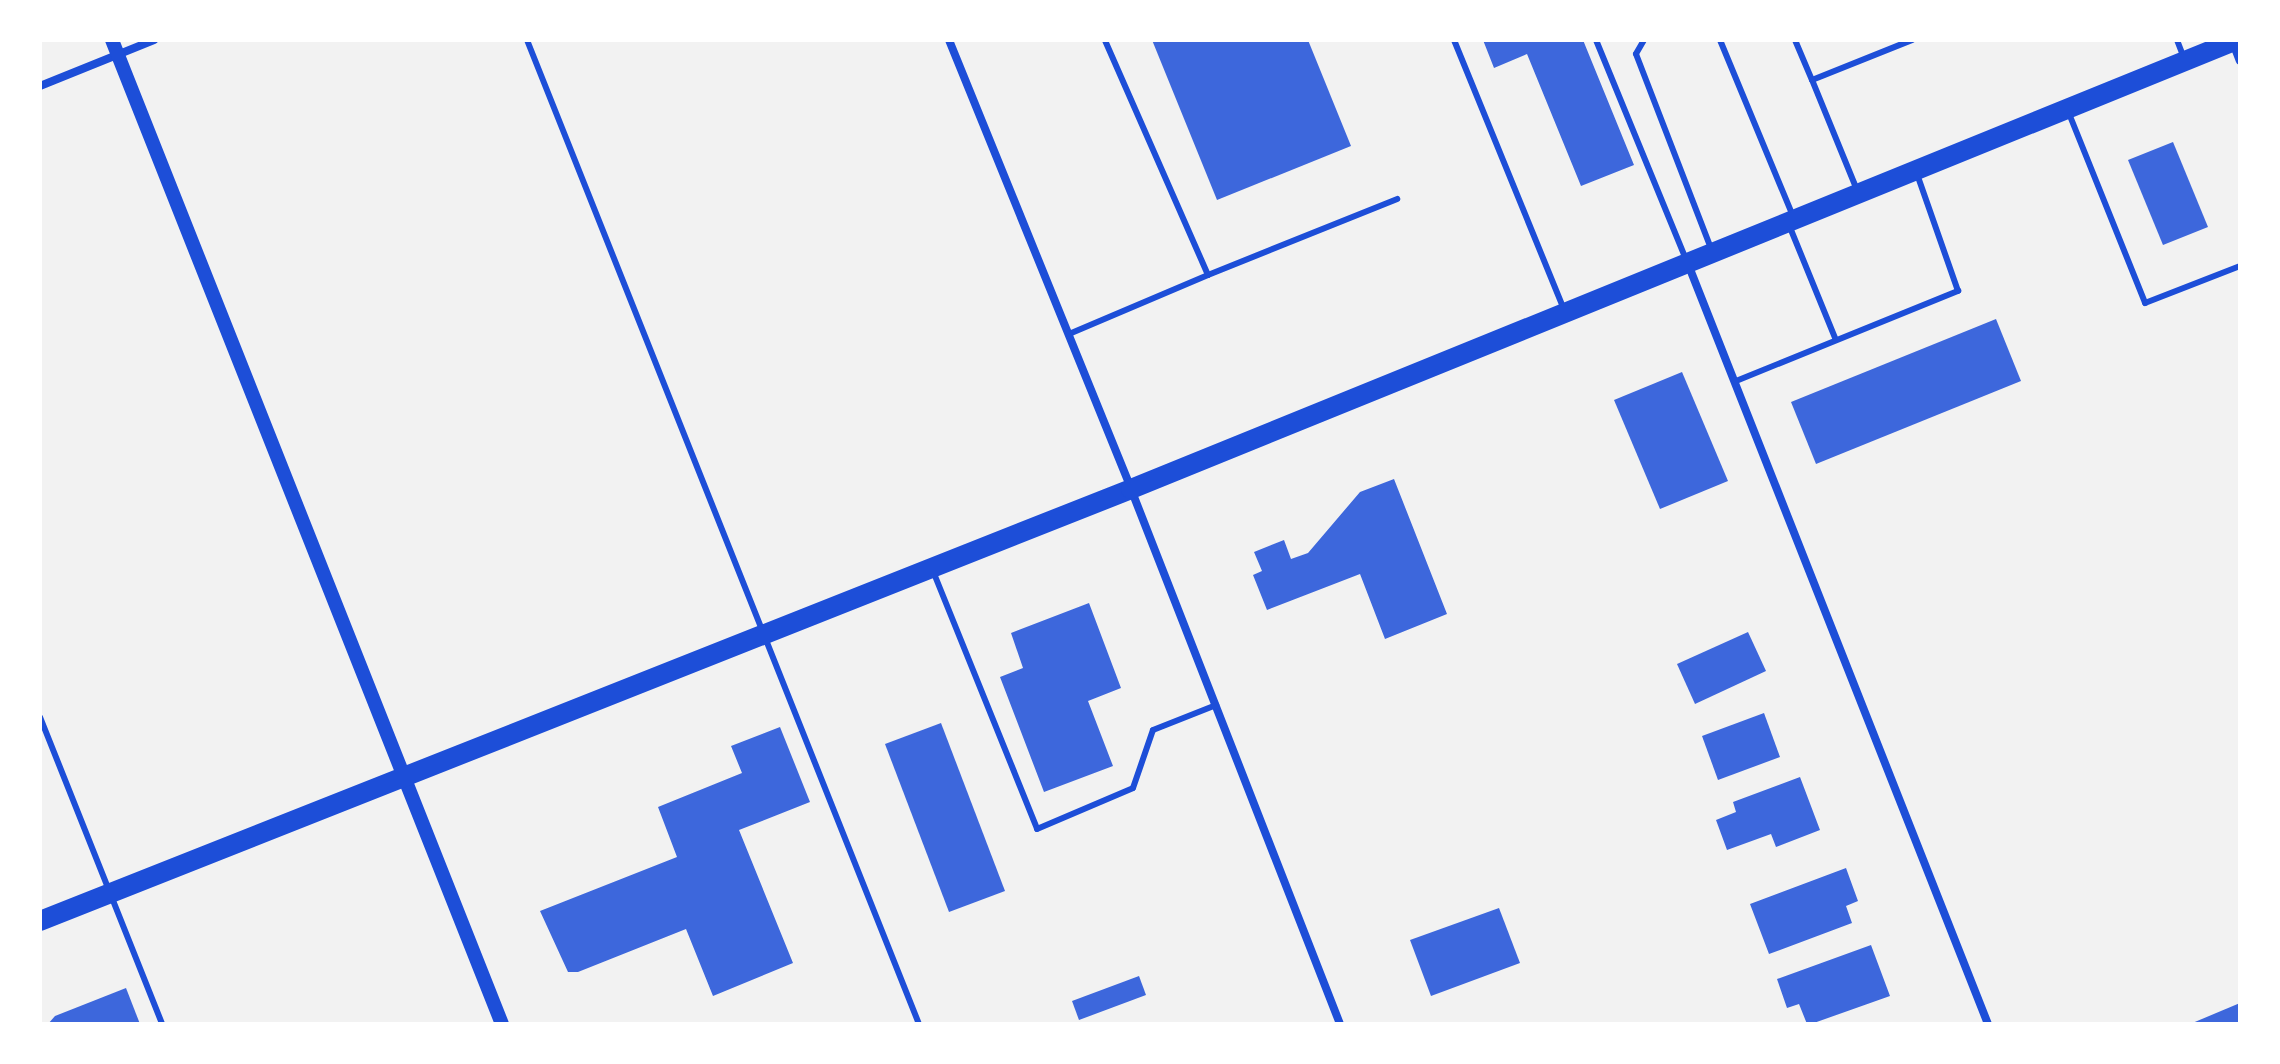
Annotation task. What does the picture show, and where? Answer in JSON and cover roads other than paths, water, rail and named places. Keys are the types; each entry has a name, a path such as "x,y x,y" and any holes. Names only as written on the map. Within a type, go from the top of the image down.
{"main road":[{"path":"40,921 1131,489 2186,61 2237,48"}],"street":[{"path":"112,40 406,775 502,1024"},
{"path":"40,86 154,40"},
{"path":"949,40 1131,489 1340,1024"},
{"path":"1687,263 1988,1024"}],"lane":[{"path":"527,40 919,1024"},
{"path":"1105,40 1208,275"},
{"path":"1454,40 1565,313"},
{"path":"1596,40 1687,263"},
{"path":"1644,40 1636,54 1713,253"},
{"path":"1720,40 1836,340"},
{"path":"1795,40 1858,193"},
{"path":"1812,80 1912,40"},
{"path":"2177,40 2186,61"},
{"path":"2067,109 2145,303 2240,266"},
{"path":"1736,381 1958,291 1916,170"},
{"path":"1069,334 1397,199"},
{"path":"932,568 1037,829 1133,788 1153,730 1216,705"},
{"path":"40,717 162,1024"}]}
